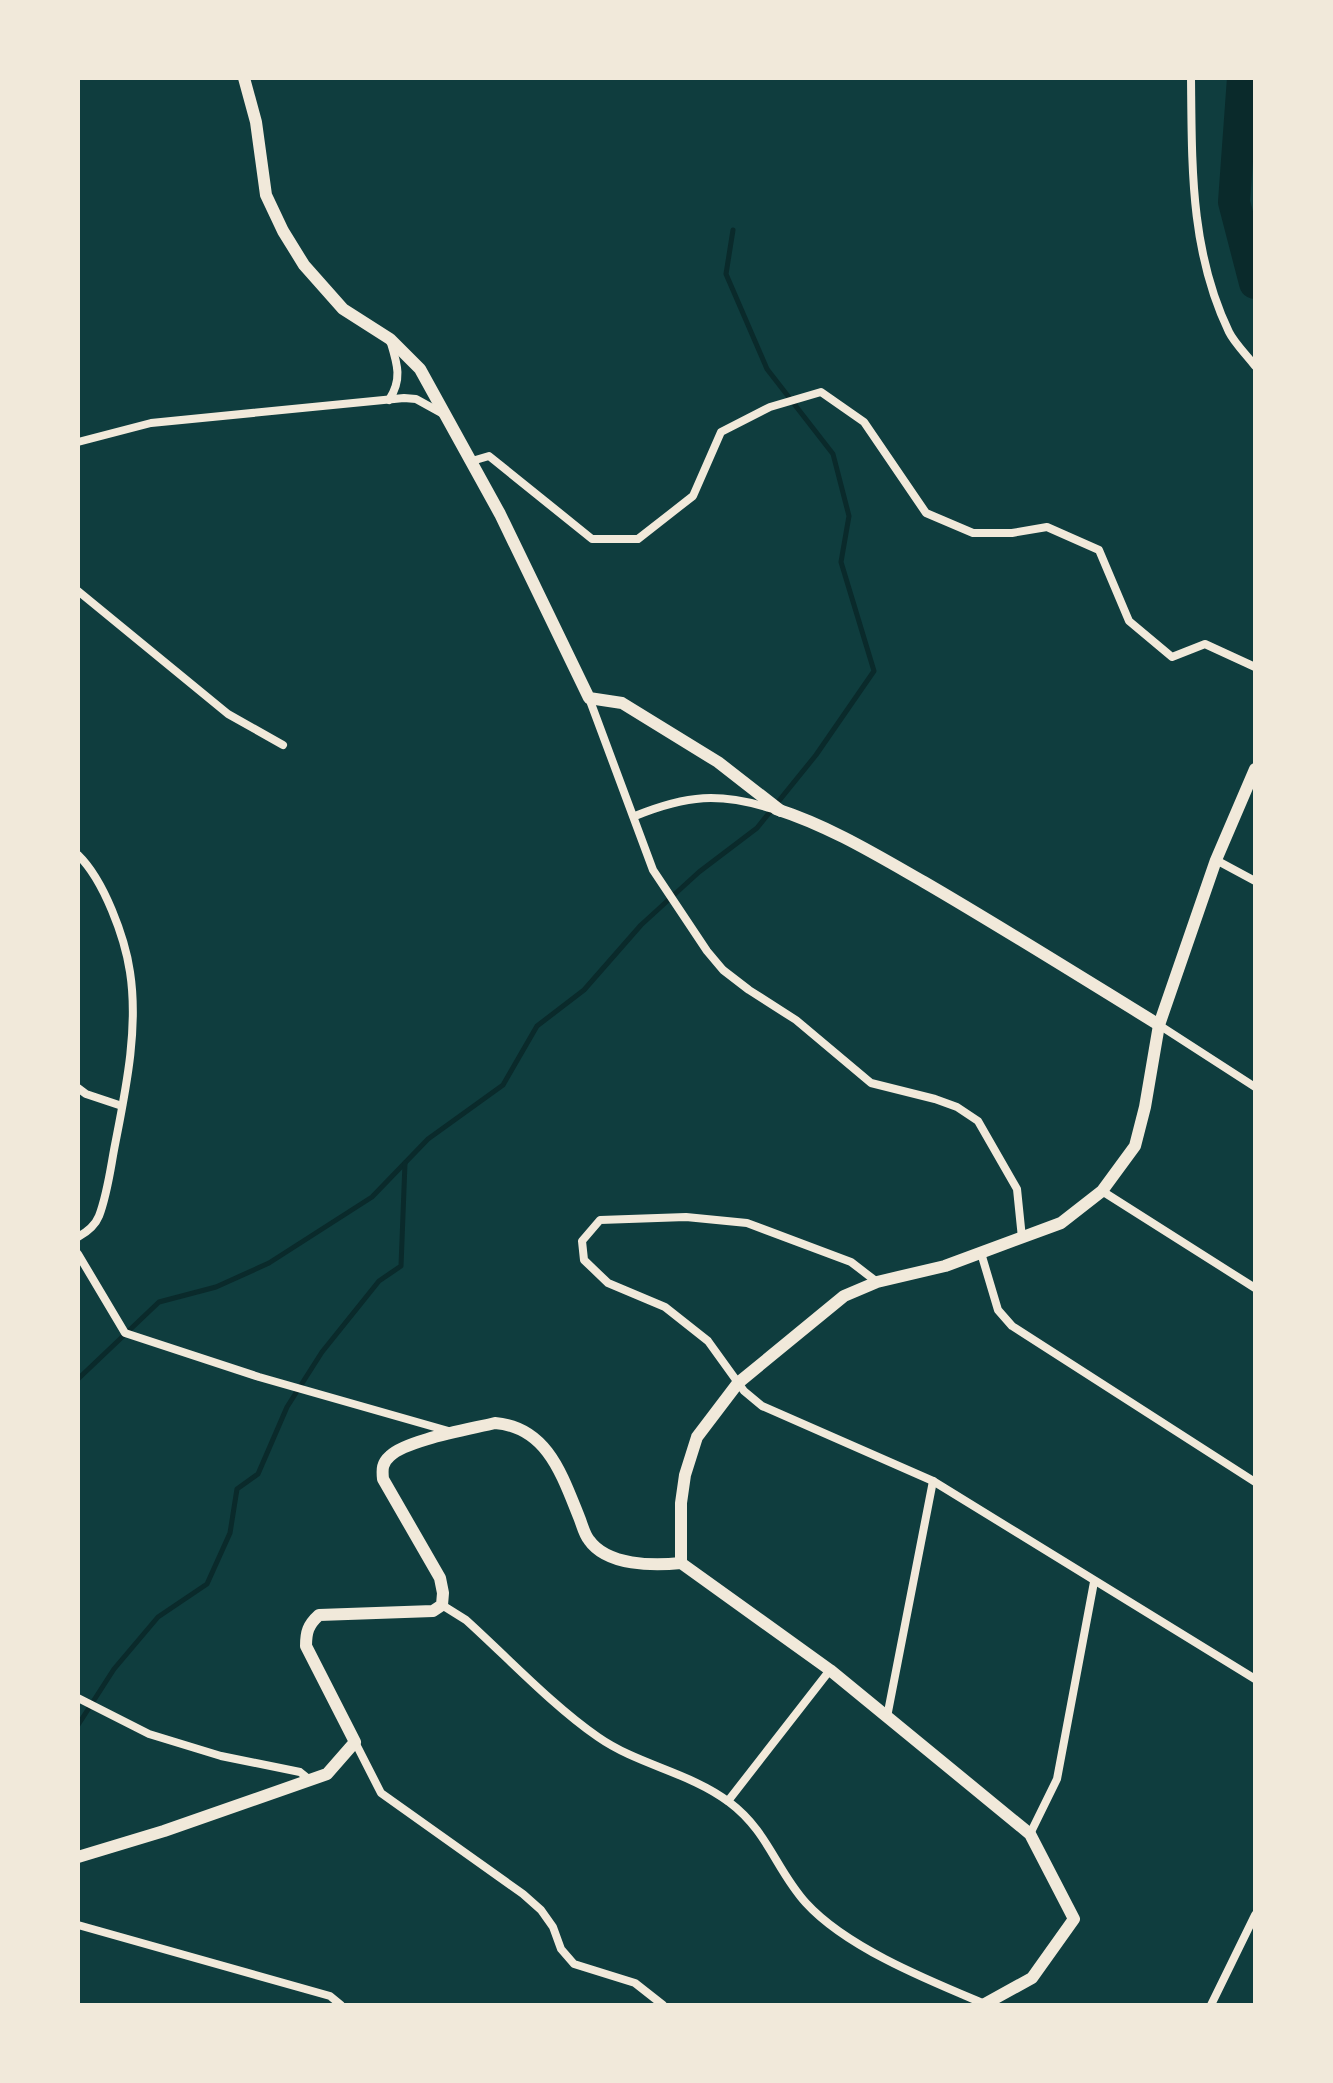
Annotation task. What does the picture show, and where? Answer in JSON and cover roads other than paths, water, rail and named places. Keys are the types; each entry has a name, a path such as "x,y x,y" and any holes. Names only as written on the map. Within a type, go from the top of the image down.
{"street":[{"path":"244,78 256,122 266,195 283,231 304,265 343,309 390,339 420,369 449,417 589,698 653,870 723,970 796,1020 871,1083 935,1099 957,1107 978,1121 1017,1189 1022,1238"},
{"path":"1191,78 1192,179 1199,244 1230,334 1255,366"},
{"path":"389,400 396,389 399,373 390,339"},
{"path":"472,461 489,456 592,539 638,539 693,496 721,432 770,407 821,392 864,422 926,513 973,533 1012,533 1047,527 1099,550 1129,621 1172,657 1205,644 1255,667"},
{"path":"78,442 151,423 389,400 416,399 449,417"},
{"path":"78,591 228,714 283,745"},
{"path":"589,698 622,703 718,762 777,810"},
{"path":"681,1563 681,1503 685,1475 697,1437 738,1383 844,1296 877,1282 945,1266 1061,1223 1102,1191 1135,1146 1159,1025 1216,860 1255,769"},
{"path":"635,816 664,805 709,797 741,799 809,820 954,899 1255,1087"},
{"path":"78,855 86,863 108,904 124,942 134,1001 122,1106 106,1192 98,1219 78,1237"},
{"path":"1216,860 1255,881"},
{"path":"78,1088 86,1094 122,1106"},
{"path":"1102,1191 1255,1288"},
{"path":"877,1282 851,1262 747,1223 686,1217 600,1220 582,1241 584,1260 608,1283 665,1307 708,1341 738,1383 762,1406 933,1481 1255,1679"},
{"path":"981,1253 998,1310 1012,1326 1255,1482"},
{"path":"78,1254 125,1333 259,1377 456,1433"},
{"path":"495,1423 507,1424 529,1433 549,1450 561,1471 589,1540 603,1552 628,1561 666,1565 681,1563 830,1670 1030,1834 1074,1919 1032,1978 985,2005 910,1973 834,1927 806,1903 752,1822 728,1801 678,1772 599,1738 466,1620 442,1605 440,1578 383,1479 382,1466 391,1454 408,1445 495,1423"},
{"path":"887,1717 933,1481"},
{"path":"1030,1834 1057,1779 1094,1582"},
{"path":"442,1605 433,1611 319,1615 306,1633 306,1646 381,1793 523,1894 541,1910 553,1927 561,1949 574,1964 635,1983 663,2005"},
{"path":"728,1801 830,1670"},
{"path":"78,1698 149,1734 221,1756 300,1772 310,1780"},
{"path":"78,1857 151,1836 327,1774 355,1742"},
{"path":"1211,2005 1255,1915"},
{"path":"78,1925 330,1996 341,2005"}],"waterway":[{"path":"1243,78 1234,202 1255,283"},
{"path":"78,1379 159,1302 216,1287 269,1263 372,1197 428,1139 503,1085 537,1026 584,990 641,925 699,872 757,828 816,755 874,671 841,562 849,516 833,454 767,369 726,274 733,230"},
{"path":"78,1725 114,1669 158,1617 207,1584 230,1533 237,1489 258,1474 287,1407 322,1352 379,1281 401,1266 405,1163"}]}
